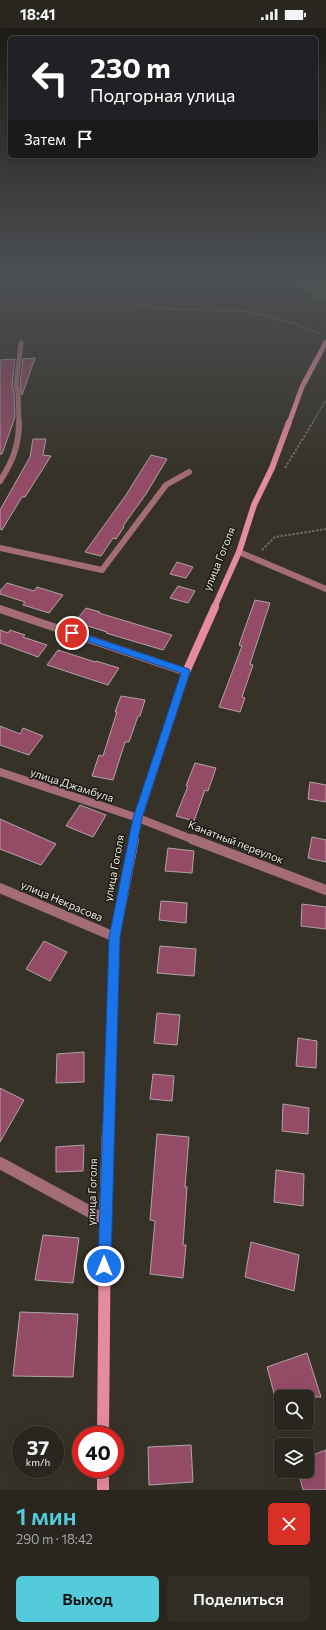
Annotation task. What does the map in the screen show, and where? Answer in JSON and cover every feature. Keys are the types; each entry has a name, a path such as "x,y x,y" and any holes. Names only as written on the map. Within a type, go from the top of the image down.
{"street":[{"name":"улица Гоголя","path":"103,1426 105,1220 114,937 138,818 186,672 239,552 254,505 272,468 302,387 326,342"},
{"path":"0,481 8,468 19,439 18,392 16,386 21,343"},
{"path":"0,548 102,570 166,485 189,472"},
{"path":"239,552 326,589"},
{"path":"0,609 186,672"},
{"name":"улица Джамбула","path":"0,772 138,818"},
{"name":"Канатный переулок","path":"138,818 326,890"},
{"name":"улица Некрасова","path":"0,888 114,937"},
{"path":"0,1163 105,1220"},
{"path":"103,1478 103,1490"}],"path":[{"path":"281,473 290,462 326,400"},
{"path":"253,558 275,537 326,529"}],"building":[{"path":"35,358 22,395 20,386 23,359"},
{"path":"15,359 12,386 14,393 15,417 2,454 0,454 0,360"},
{"path":"33,439 46,439 43,455 51,456 25,497 22,497 2,530 0,529 0,510 30,457"},
{"path":"151,455 167,459 116,539 113,538 101,556 85,552 126,495"},
{"path":"177,562 193,567 186,578 170,574"},
{"path":"7,583 34,591 37,587 63,595 49,613 23,605 25,602 0,594 0,591"},
{"path":"178,586 195,591 188,603 170,598"},
{"path":"255,600 270,603 250,664 253,665 242,697 245,698 240,712 219,707 242,646 239,645"},
{"path":"86,608 172,635 163,650 106,633 107,632 75,622"},
{"path":"0,630 8,633 10,630 25,635 23,637 47,645 38,657 0,643"},
{"path":"58,650 119,668 108,685 47,665"},
{"path":"121,696 145,700 140,716 138,716 129,742 125,742 113,780 92,776 99,755 103,756"},
{"path":"0,726 20,734 23,728 43,736 29,755 0,745"},
{"path":"195,763 216,768 208,791 205,790 194,821 176,816"},
{"path":"310,782 326,785 326,802 308,799"},
{"path":"80,805 106,815 93,837 66,826"},
{"path":"0,819 56,844 41,865 0,849"},
{"path":"312,837 326,840 326,862 308,858"},
{"path":"168,848 194,851 192,873 165,871"},
{"path":"161,901 187,903 186,923 159,920"},
{"path":"302,904 326,907 326,929 301,926"},
{"path":"44,941 67,952 50,981 26,969"},
{"path":"160,946 196,949 194,976 157,973"},
{"path":"157,1013 180,1015 177,1045 154,1043"},
{"path":"298,1038 317,1041 316,1068 296,1066"},
{"path":"84,1052 84,1082 56,1083 57,1054"},
{"path":"153,1074 174,1076 172,1101 150,1099"},
{"path":"0,1088 24,1100 0,1142"},
{"path":"283,1104 309,1108 308,1134 282,1131"},
{"path":"157,1134 189,1137 185,1187 187,1187 183,1245 186,1245 183,1278 150,1274 155,1221 150,1220"},
{"path":"84,1145 83,1171 56,1172 56,1147"},
{"path":"276,1170 304,1174 303,1206 274,1202"},
{"path":"43,1235 79,1238 73,1283 35,1280"},
{"path":"251,1242 299,1255 294,1291 245,1277"},
{"path":"20,1312 78,1314 73,1377 13,1376"},
{"path":"307,1353 321,1397 314,1397 314,1390 274,1390 274,1393 267,1367"},
{"path":"191,1445 193,1482 149,1485 148,1447"},
{"path":"326,1450 326,1490 303,1490 300,1478 314,1478 314,1454"}],"route":[{"path":"72,633 186,672 138,818 114,937 104,1266"}]}
